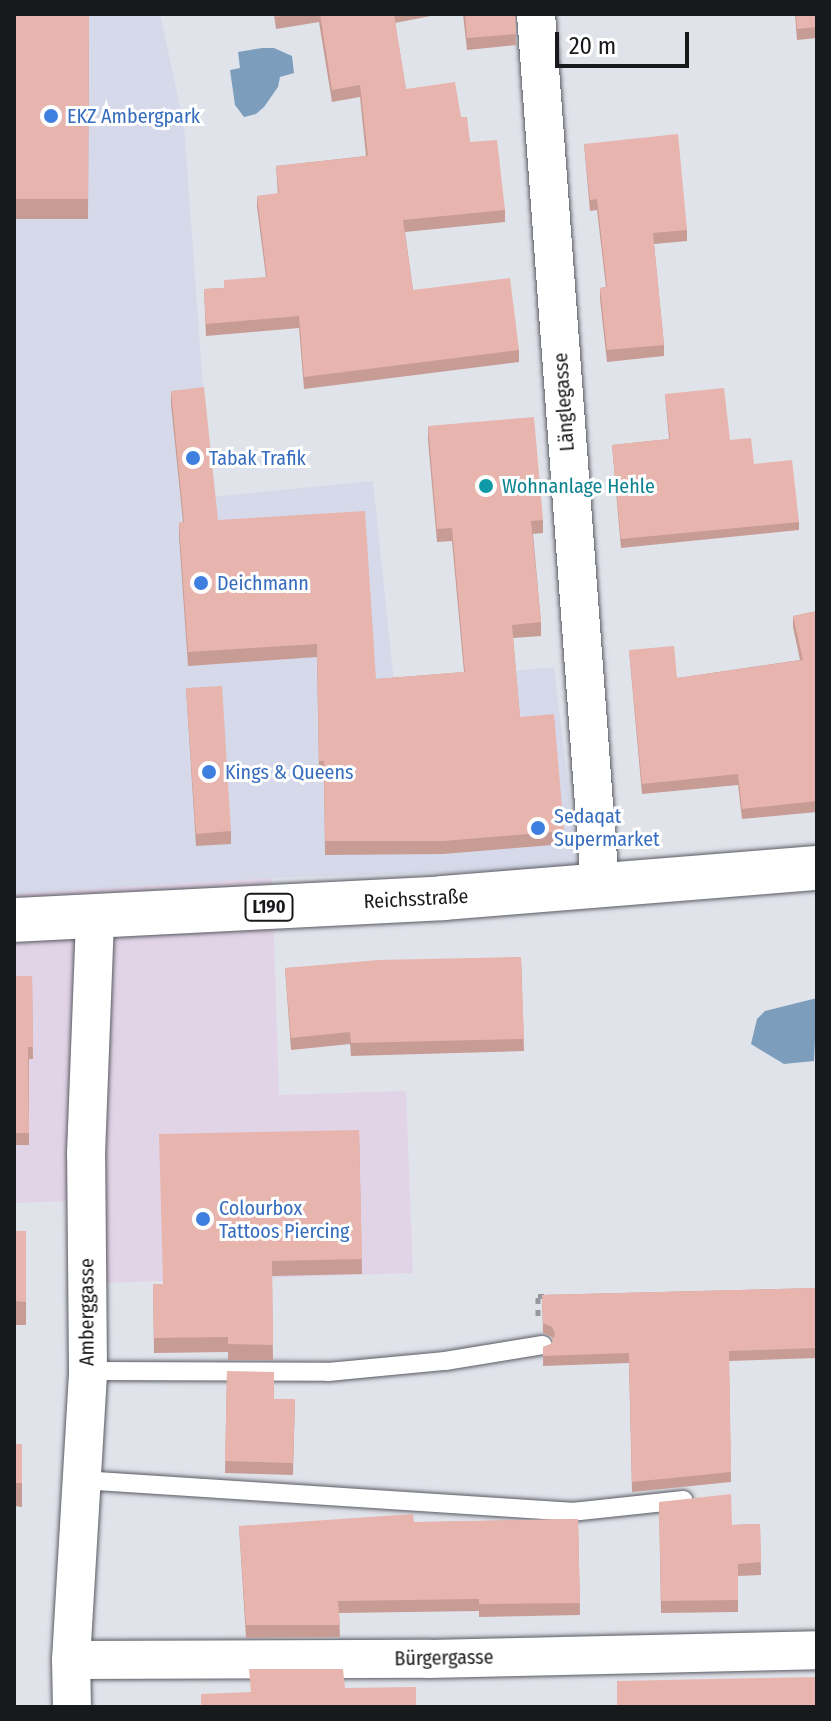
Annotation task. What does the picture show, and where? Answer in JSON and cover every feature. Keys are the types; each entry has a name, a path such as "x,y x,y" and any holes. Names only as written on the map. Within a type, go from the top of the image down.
{"main road":[{"name":"Reichsstraße","path":"14,920 443,898 817,868"}],"street":[{"name":"Länglegasse","path":"536,14 600,885"},
{"name":"Amberggasse","path":"72,1707 71,1660 88,1371 86,1154 95,916"},
{"name":"Bürgergasse","path":"71,1660 429,1659 817,1650"}],"lane":[{"path":"88,1371 328,1372 445,1361 543,1345"},
{"path":"81,1480 571,1512 704,1498"}],"path":[{"path":"537,1326 538,1296 553,1296"}],"shaded area":[{"path":"14,14 160,14 184,125 211,497 373,481 394,683 554,667 578,868 272,878 14,894"},
{"path":"272,878 279,1095 406,1091 413,1273 73,1284 71,1201 14,1203 14,894"}],"water":[{"path":"274,48 292,56 294,73 280,77 278,87 264,107 256,114 244,117 235,105 230,70 240,68 238,52"},
{"path":"817,998 814,1061 784,1064 751,1044 757,1019 765,1011"}],"building":[{"name":"EKZ Ambergpark","path":"14,14 89,14 88,199 14,199"},
{"path":"320,14 394,14 406,89 455,82 461,117 467,117 470,142 497,140 505,210 403,220 413,290 510,278 519,350 304,377 299,316 206,324 204,289 224,288 224,280 267,277 257,196 279,193 276,166 368,156 360,85 332,90"},
{"path":"465,14 515,14 516,34 467,38"},
{"path":"796,14 817,14 817,27 797,29"},
{"path":"678,134 687,230 653,233 664,345 607,350 600,288 607,287 597,199 590,200 584,144"},
{"path":"204,387 218,520 365,511 376,679 465,672 452,528 437,529 428,426 534,417 543,520 531,521 541,622 512,625 520,717 554,714 564,831 443,841 325,841 324,761 319,761 317,644 188,652 179,523 184,522 171,391"},
{"path":"724,388 730,440 751,438 754,464 792,460 799,522 621,539 612,445 670,439 665,394"},
{"path":"817,611 817,801 742,809 738,774 642,784 629,650 674,646 677,678 803,660 793,616"},
{"name":"Kings & Queens","path":"222,686 231,831 196,834 186,688"},
{"path":"521,957 524,1039 351,1043 350,1032 291,1038 285,968 378,960"},
{"path":"14,976 32,976 33,1047 28,1047 29,1133 14,1133"},
{"path":"359,1130 362,1259 272,1261 273,1345 228,1344 228,1337 154,1338 153,1284 163,1284 159,1134"},
{"path":"14,1231 26,1231 26,1302 14,1301"},
{"path":"817,1288 817,1348 729,1351 731,1472 632,1482 629,1353 543,1356 543,1347 551,1344 555,1334 552,1327 543,1323 542,1295"},
{"path":"227,1371 274,1372 274,1399 295,1399 293,1463 225,1461"},
{"path":"14,1444 22,1444 22,1483 14,1483"},
{"path":"731,1494 732,1525 760,1524 761,1562 738,1564 738,1600 661,1601 659,1502"},
{"path":"413,1514 414,1522 578,1519 580,1603 479,1604 479,1599 338,1601 340,1625 246,1625 239,1526"},
{"path":"249,1669 343,1669 345,1688 416,1687 416,1707 201,1707 201,1694 251,1692"},
{"path":"817,1677 817,1707 617,1707 617,1681"}],"place":[{"name":"EKZ Ambergpark","path":"51,116"},
{"name":"Tabak Trafik","path":"193,458"},
{"name":"Wohnanlage Hehle","path":"486,486"},
{"name":"Deichmann","path":"201,583"},
{"name":"Kings & Queens","path":"209,772"},
{"name":"Sedaqat Supermarket","path":"538,828"},
{"name":"Colourbox Tattoos Piercing","path":"203,1219"}]}
